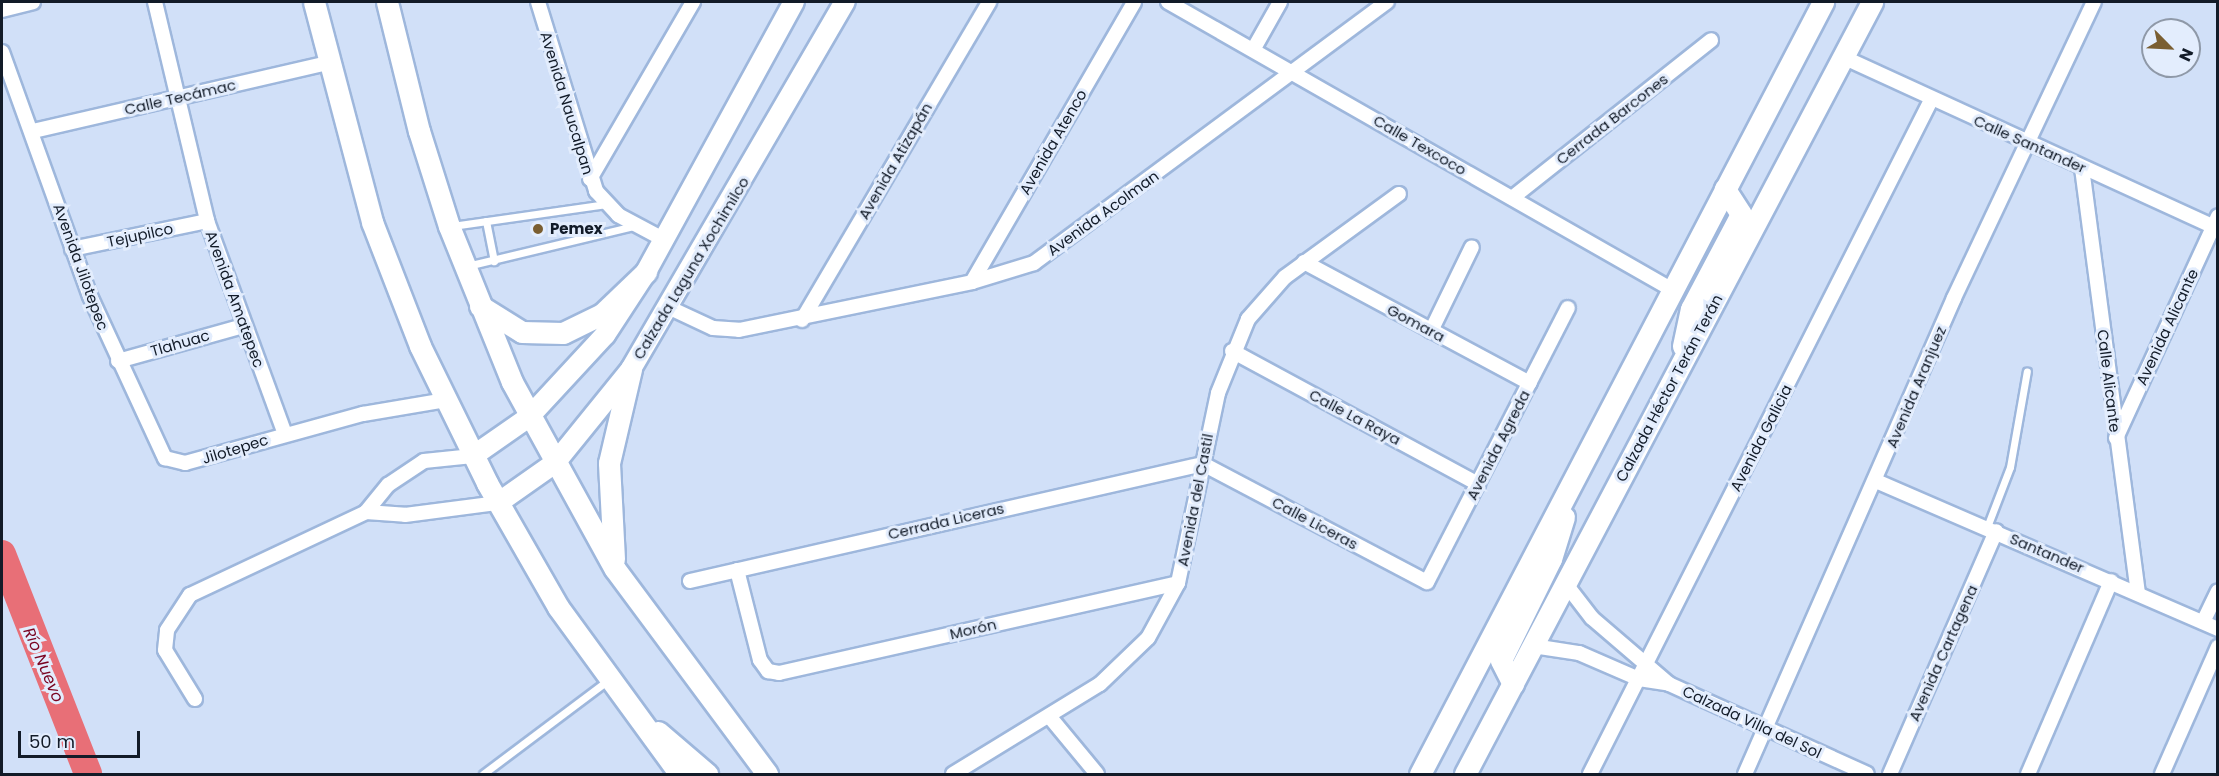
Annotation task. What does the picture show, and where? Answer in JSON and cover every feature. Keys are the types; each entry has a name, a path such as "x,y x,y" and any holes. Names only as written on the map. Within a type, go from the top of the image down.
{"main road":[{"path":"314,2 327,63 376,233 446,400 498,503 607,681 680,774"},
{"path":"387,2 416,120 449,226 480,306 530,417 615,569 767,774"},
{"path":"473,456 530,417 605,335 646,272 794,2"},
{"name":"Calzada Laguna Xochimilco","path":"498,503 555,463 631,369 670,308 845,2"},
{"path":"1420,774 1823,2"},
{"name":"Calzada Héctor Terán Terán","path":"1465,774 1872,2"},
{"path":"1678,370 1692,309 1741,214 1725,189"},
{"path":"480,306 522,332 563,333 602,314 646,272"},
{"path":"615,569 609,463 631,369"},
{"path":"1513,684 1501,657 1551,559 1575,476"},
{"path":"632,711 707,774"}],"street":[{"path":"2,9 33,2"},
{"name":"Avenida Amatepec","path":"154,2 175,98 207,221 243,326 285,434"},
{"path":"590,179 693,2"},
{"name":"Avenida Atizapán","path":"802,320 989,2"},
{"name":"Avenida Atenco","path":"972,282 1134,2"},
{"name":"Calle Texcoco","path":"1168,2 1671,290"},
{"path":"1253,50 1280,2"},
{"name":"Avenida Acolman","path":"670,308 725,331 802,320 972,282 1034,263 1062,246 1291,71 1387,2"},
{"name":"Avenida Aranjuez","path":"1744,774 2026,142 2094,2"},
{"name":"Avenida Naucalpan","path":"542,5 590,179 606,204 634,226 663,238"},
{"name":"Cerrada Barcones","path":"1512,198 1711,40"},
{"name":"Avenida Jilotepec","path":"2,52 33,131 72,249 118,361 157,447 165,458 185,463"},
{"name":"Calle Santander","path":"1843,57 1931,100 2082,168 2216,224"},
{"name":"Calle Tecámac","path":"33,131 327,63"},
{"name":"Avenida Galicia","path":"1590,774 1931,100"},
{"name":"Calle Alicante","path":"2082,168 2138,593"},
{"name":"Avenida del Castil","path":"953,774 1049,716 1126,661 1148,638 1178,583 1203,464 1232,351 1264,297 1304,262 1398,194"},
{"name":"Tejupilco","path":"72,249 207,221"},
{"name":"Avenida Alicante","path":"2116,438 2216,224"},
{"path":"1431,331 1472,247"},
{"name":"Gomara","path":"1304,262 1530,383"},
{"name":"Avenida Agreda","path":"1427,582 1568,309"},
{"name":"Tlahuac","path":"118,361 243,326"},
{"name":"Calle La Raya","path":"1232,351 1478,484"},
{"path":"285,434 446,400"},
{"name":"Jilotepec","path":"185,463 285,434"},
{"path":"195,699 165,650 172,620 190,595 366,512 388,485 424,461 473,456"},
{"name":"Cerrada Liceras","path":"690,581 1203,464"},
{"name":"Calle Liceras","path":"1203,464 1427,582"},
{"name":"Santander","path":"1876,481 1992,529 2217,629"},
{"path":"366,512 405,515 498,503"},
{"name":"Avenida Cartagena","path":"1890,774 1992,529"},
{"name":"Morón","path":"737,570 760,660 768,671 779,673 1178,583"},
{"path":"2028,774 2111,581"},
{"name":"Calzada Villa del Sol","path":"1565,583 1592,618 1648,662 1670,684"},
{"path":"2203,622 2217,591"},
{"name":"Calzada Villa del Sol","path":"1533,646 1579,652 1639,679 1670,684 1764,731 1867,774"},
{"path":"2162,774 2217,647"},
{"path":"1049,716 1097,774"}],"lane":[{"path":"449,226 606,204"},
{"path":"486,221 494,261"},
{"path":"465,267 634,226"},
{"path":"1992,529 2010,467 2027,371"},
{"path":"483,774 607,681"}],"waterway":[{"name":"Río Nuevo","path":"2,554 88,774"}],"place":[{"name":"Pemex","path":"538,229"}]}
